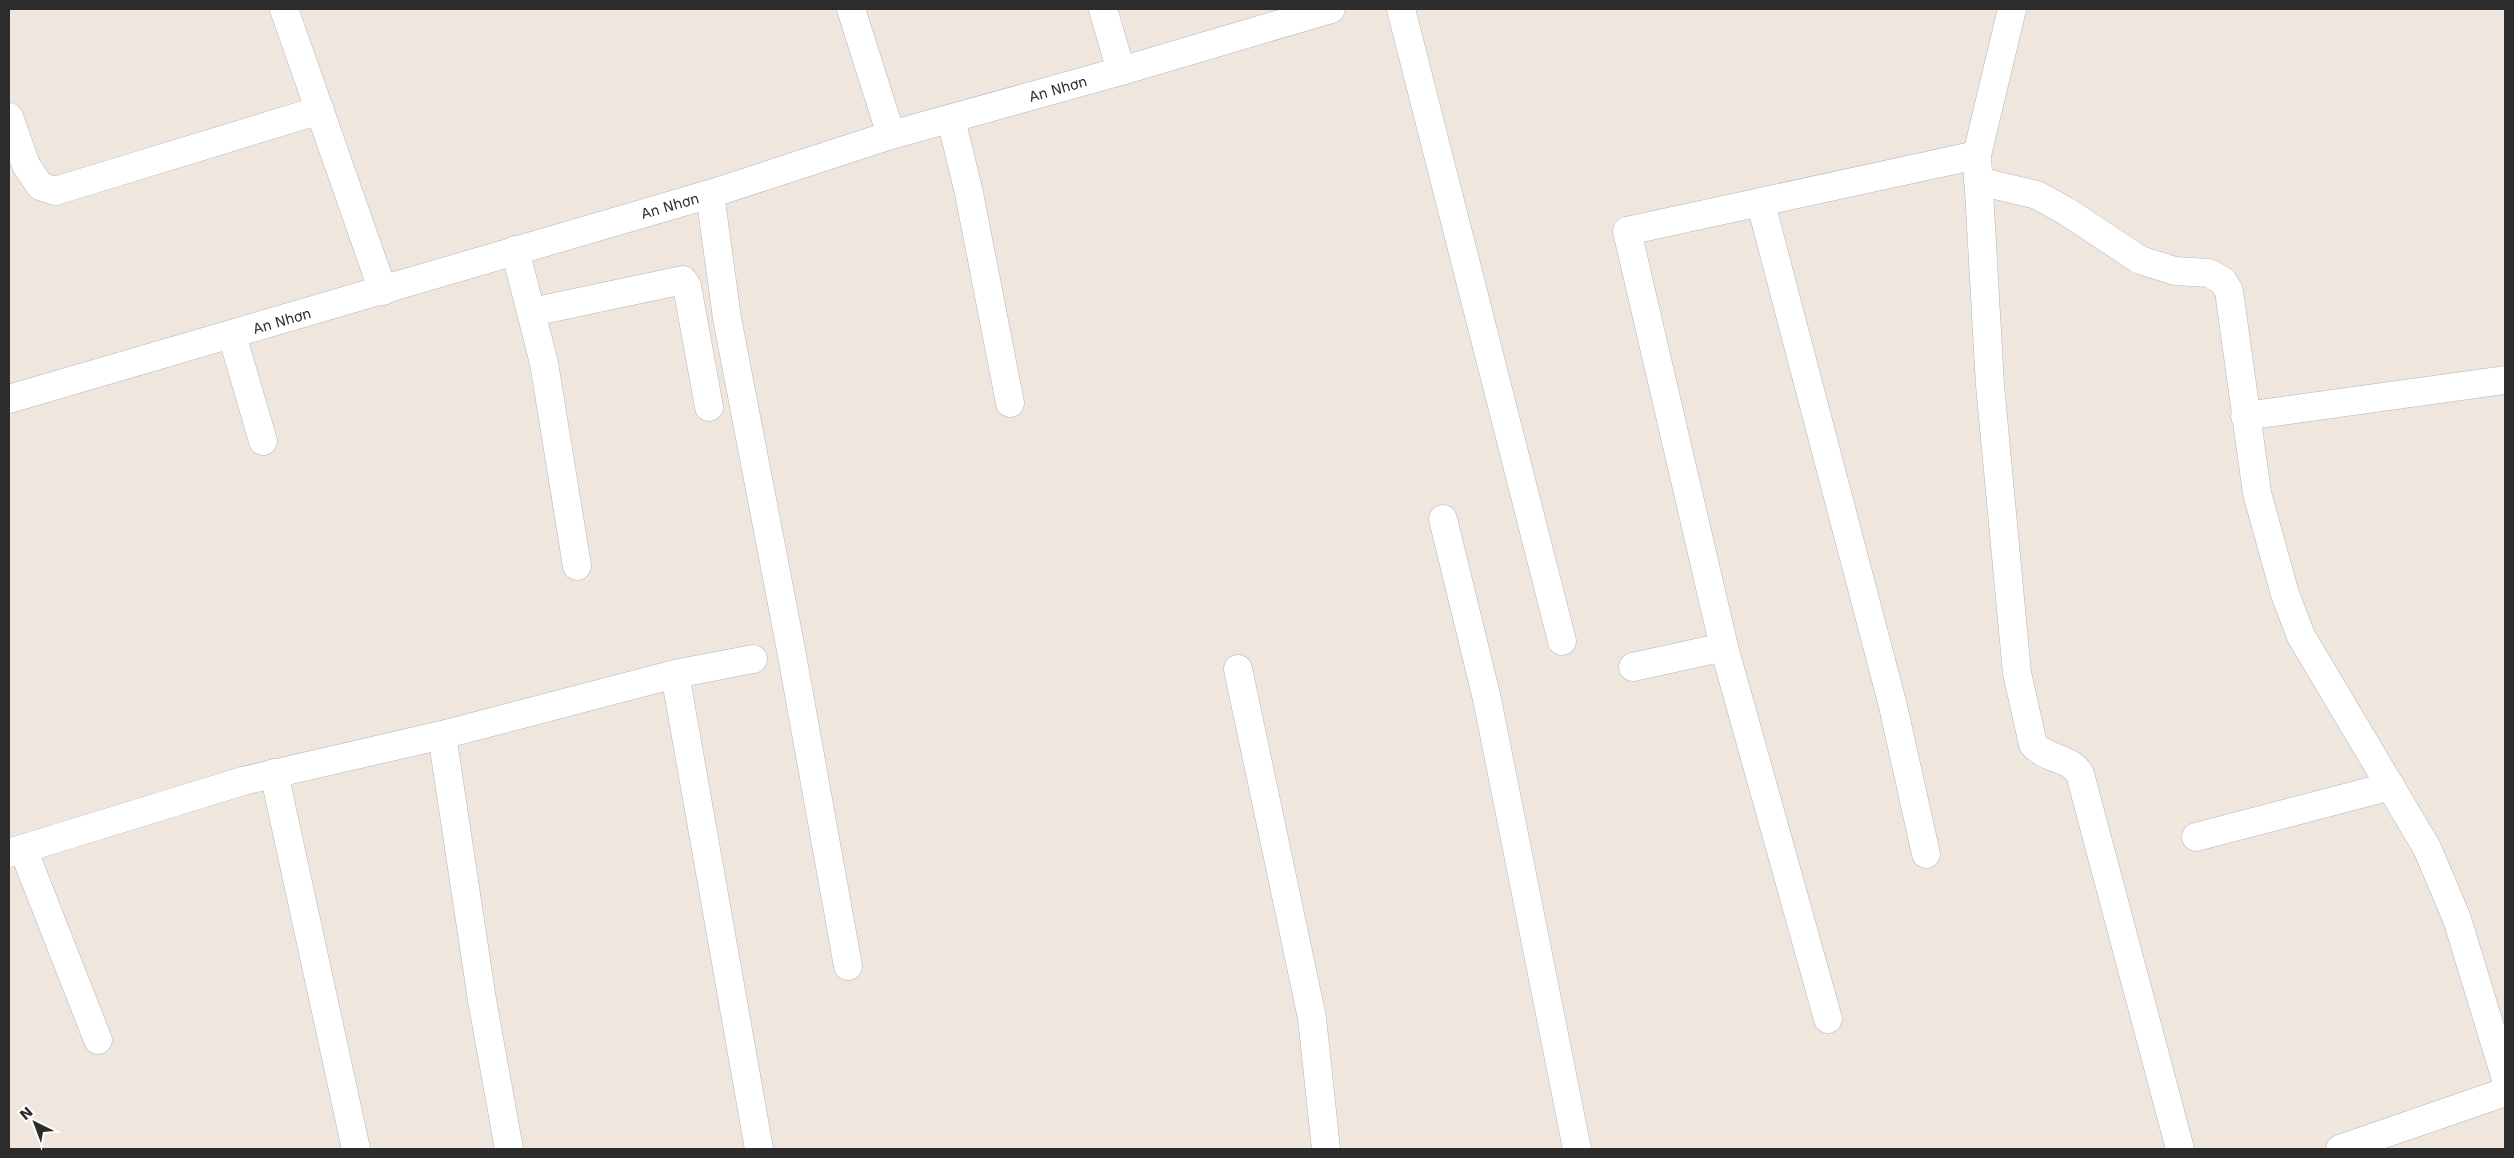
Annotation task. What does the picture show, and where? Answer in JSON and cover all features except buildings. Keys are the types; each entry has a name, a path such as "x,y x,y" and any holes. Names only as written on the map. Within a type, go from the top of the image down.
{"street":[{"path":"284,9 383,291"},
{"path":"851,9 891,135"},
{"path":"1103,9 1121,71"},
{"name":"An Nhơn","path":"9,399 232,336 515,250 710,194 891,135 1121,71 1331,9"},
{"path":"1401,9 1562,641"},
{"path":"2012,9 1978,168 1990,385 2017,673 2032,744 2039,752 2074,765 2080,774 2180,1149"},
{"path":"9,117 26,165 40,186 55,191 320,110"},
{"path":"951,119 969,193 1010,403"},
{"path":"1828,1019 1724,647 1627,231 1761,204 1978,168 2037,195 2066,211 2140,260 2176,271 2209,273 2223,281 2228,292 2257,493 2285,594 2301,636 2427,848 2457,919 2505,1076"},
{"path":"710,194 727,318 792,650 848,966"},
{"path":"1761,204 1893,706 1926,854"},
{"path":"515,250 544,363 577,566"},
{"path":"532,312 683,280 687,286 709,407"},
{"path":"232,336 263,441"},
{"path":"2245,416 2505,380"},
{"path":"1443,519 1487,699 1577,1149"},
{"path":"1633,667 1724,647"},
{"path":"98,1040 16,851 274,773 442,735 675,674 752,659"},
{"path":"1238,669 1312,1018 1326,1149"},
{"path":"675,674 759,1149"},
{"path":"442,735 482,1000 509,1149"},
{"path":"274,773 356,1149"},
{"path":"2196,837 2391,786"},
{"path":"2340,1149 2505,1092"}]}
